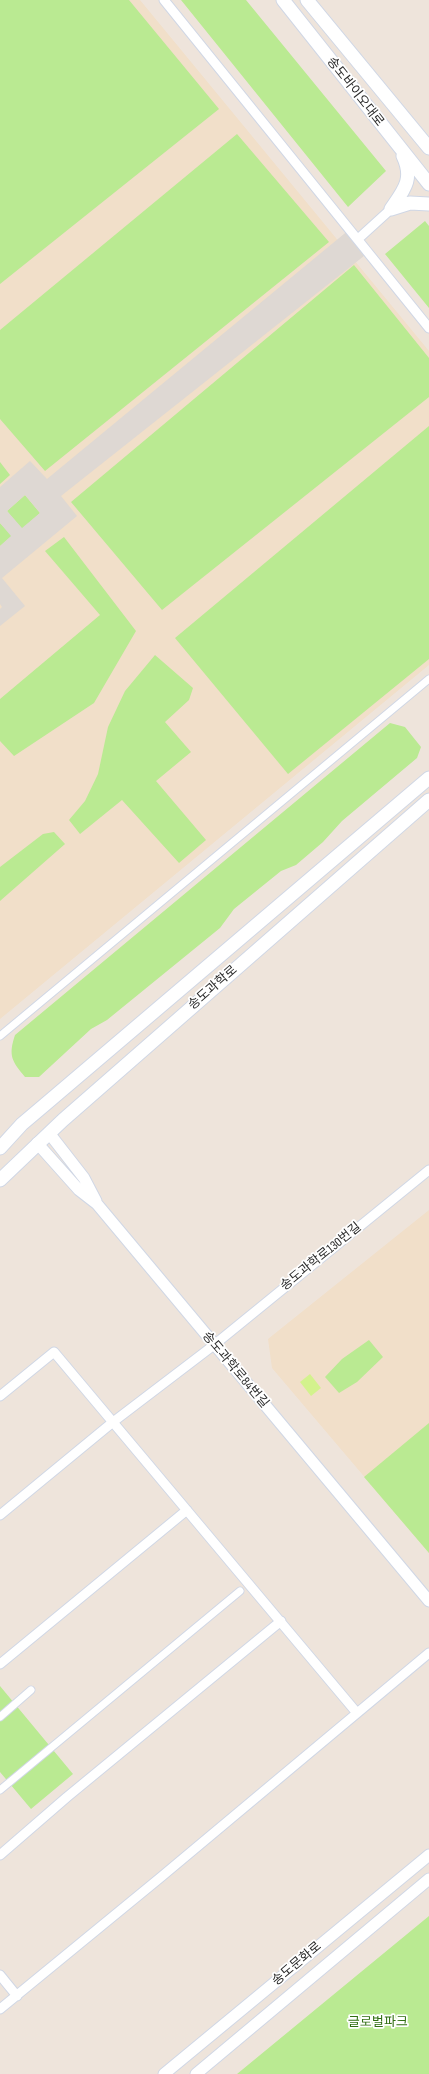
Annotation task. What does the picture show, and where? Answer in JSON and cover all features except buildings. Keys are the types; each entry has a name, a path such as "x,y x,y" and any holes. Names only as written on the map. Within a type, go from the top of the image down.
{"main road":[{"name":"송도바이오대로","path":"282,0 429,184"},
{"name":"송도바이오대로","path":"307,0 429,148"},
{"path":"391,209 406,186 408,173 406,163 398,147"},
{"path":"391,209 410,203 429,204"},
{"name":"송도과학로","path":"0,1148 22,1124 429,778"},
{"name":"송도과학로","path":"0,1180 49,1132 429,800"}],"street":[{"path":"164,0 429,328"},
{"path":"358,239 391,209"},
{"path":"0,1036 429,679"},
{"path":"49,1132 84,1178 97,1204"},
{"name":"송도과학로84번길","path":"37,1144 79,1190 97,1204 429,1601"},
{"name":"송도과학로130번길","path":"0,1515 113,1422 214,1345 429,1170"},
{"path":"0,1396 54,1352 357,1713"},
{"path":"0,1664 187,1510"},
{"path":"0,1790 240,1591"},
{"path":"0,1855 67,1797 281,1621"},
{"path":"0,2009 429,1653"},
{"path":"0,1717 31,1690"},
{"name":"송도문화로","path":"164,2074 429,1855"},
{"name":"송도문화로","path":"196,2074 429,1879"},
{"path":"0,1975 17,1996"}],"shaded area":[{"path":"0,0 140,0 429,351 429,665 0,1019"},
{"path":"350,229 369,252 61,496 77,516 2,578 25,606 0,626 0,609 2,607 0,604 0,546 11,536 0,523 0,487 30,461 47,479","holes":["25,495 40,513 22,528 7,511"]},
{"path":"429,1210 429,1553 272,1368 268,1339"}],"green space":[{"path":"0,0 129,0 219,109 0,284"},
{"path":"181,0 246,0 386,171 348,207"},
{"path":"237,134 329,242 45,471 0,419 0,330"},
{"path":"425,221 429,226 429,308 385,254"},
{"path":"354,265 429,358 429,397 162,610 71,502"},
{"path":"429,426 429,659 288,774 175,638"},
{"path":"0,462 10,475 0,484"},
{"path":"25,495 40,513 22,529 7,511"},
{"path":"0,523 12,536 0,546"},
{"path":"64,537 136,631 94,703 14,756 0,741 0,699 100,615 45,551"},
{"path":"155,655 193,688 189,700 165,722 191,752 156,781 206,840 179,863 122,800 80,834 69,820 85,801 98,774 108,727 125,691"},
{"path":"390,723 405,727 421,747 417,758 342,821 323,842 296,865 281,871 234,909 220,928 107,1020 91,1029 39,1077 25,1077 12,1058 12,1048 15,1035"},
{"path":"54,832 65,844 0,901 0,867 43,834"},
{"path":"369,1340 383,1357 357,1382 339,1393 325,1377 342,1359"},
{"path":"310,1374 321,1388 311,1396 300,1382"},
{"path":"429,1423 429,1553 364,1477"},
{"path":"0,1686 73,1774 31,1809 0,1772"},
{"name":"글로벌파크","path":"429,1916 429,2074 237,2074"}]}
